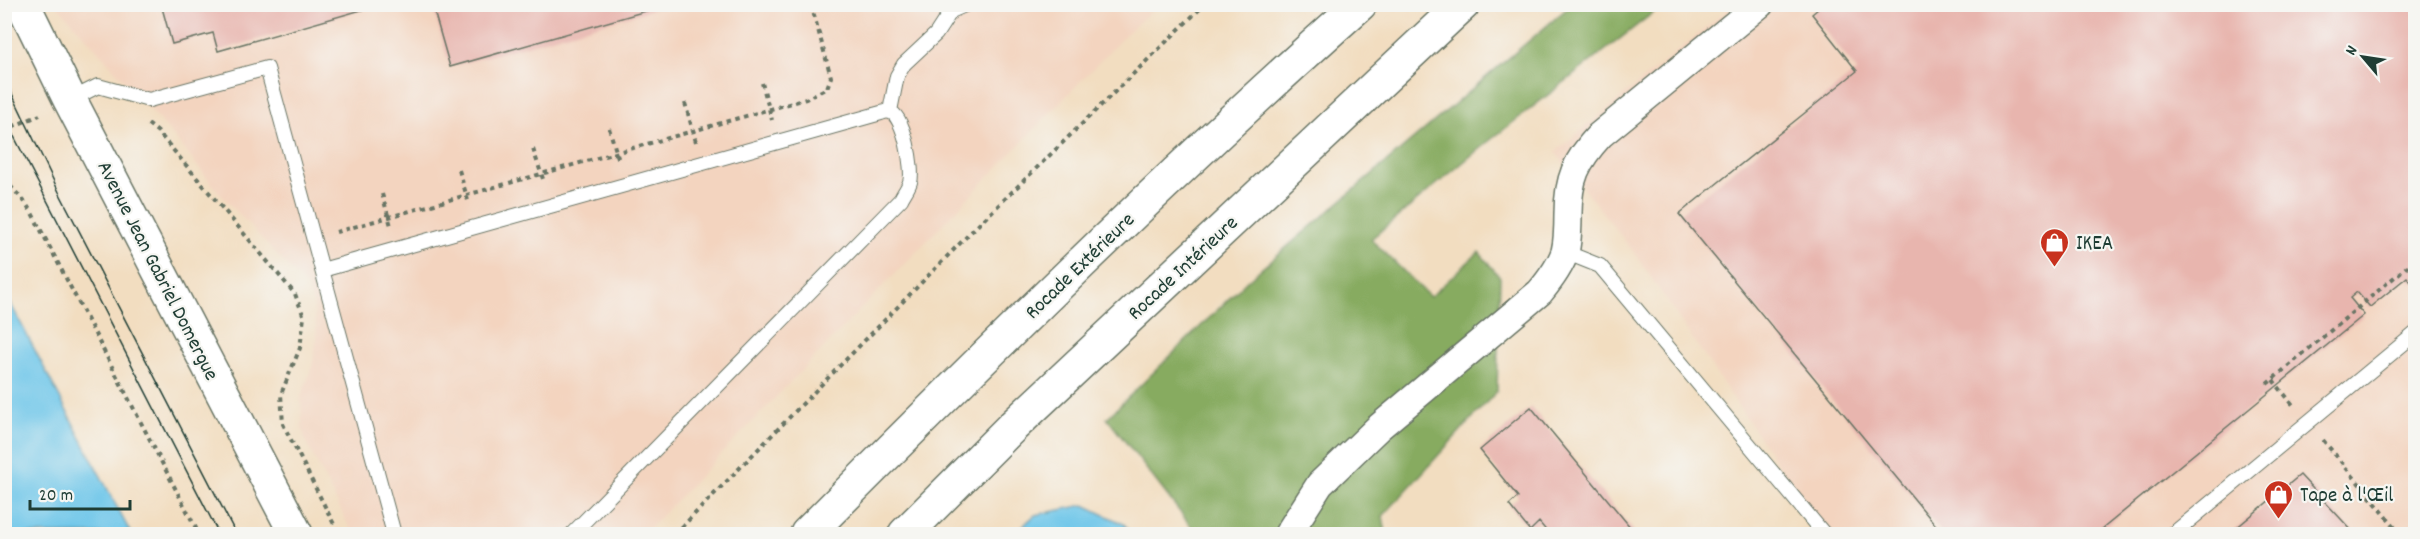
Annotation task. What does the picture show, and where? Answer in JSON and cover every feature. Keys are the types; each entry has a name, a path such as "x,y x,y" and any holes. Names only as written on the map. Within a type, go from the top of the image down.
{"main road":[{"name":"Avenue Jean Gabriel Domergue","path":"23,4 70,100 296,534"},
{"name":"Rocade Extérieure","path":"807,534 1076,268 1220,131 1360,4"},
{"name":"Rocade Intérieure","path":"905,534 1011,428 1462,4"},
{"path":"1431,32 1468,4"}],"street":[{"path":"1288,534 1320,484 1378,428 1540,292 1554,274 1565,252 1568,192 1573,173 1585,151 1600,135 1760,4"}],"lane":[{"path":"890,111 897,76 904,64 936,34 945,8 967,4"},
{"path":"70,100 98,86 149,100 267,68 394,534"},
{"path":"322,270 890,111"},
{"path":"572,534 901,199 911,180 911,160 900,121 890,111"},
{"path":"1565,252 1600,266 1824,534"},
{"path":"2173,534 2415,333"}],"path":[{"path":"313,239 806,99 827,88 831,77 811,4"},
{"path":"675,534 975,228 1205,4"},
{"path":"762,83 777,141"},
{"path":"685,104 702,163"},
{"path":"141,119 158,132 295,294 304,317 300,348 281,394 283,424 339,534"},
{"path":"609,128 627,185"},
{"path":"533,149 551,206"},
{"path":"459,170 477,228"},
{"path":"4,179 32,213 199,534"},
{"path":"382,194 398,250"},
{"path":"2267,384 2415,259"},
{"path":"2273,380 2401,534"}],"shaded area":[{"path":"57,5 1158,5 1127,33 644,534 353,534 306,442 302,429 301,397 312,367 317,338 314,306 308,288 221,195 169,131"},
{"name":"IKEA","path":"1733,5 2415,5 2415,534 1829,534 1810,512 1635,254 1555,152"}],"green space":[{"path":"1571,5 1663,5 1484,145 1371,239 1430,297 1479,252 1500,277 1497,391 1383,516 1386,534 1197,534 1107,418 1248,280"}],"water":[{"path":"5,293 131,534 5,534"},
{"path":"1084,505 1124,524 1131,534 1014,534 1035,515"}],"building":[{"path":"161,4 379,5 218,51 213,33 172,44"},
{"path":"432,4 667,4 667,5 450,67"},
{"name":"IKEA","path":"1824,4 2416,4 2416,279 2411,282 2407,277 2370,307 2357,292 2350,298 2364,315 2096,534 1943,534 1679,214 1857,71 1812,14"},
{"path":"1531,407 1636,534 1549,534 1539,522 1530,531 1509,505 1518,497 1480,450"},
{"name":"Tape à l'Œil","path":"2300,475 2355,534 2229,534"}],"tram line":[{"path":"4,77 59,192 236,534"},
{"path":"4,117 219,534"}],"place":[{"name":"IKEA","path":"2055,268"},
{"name":"Tape à l'Œil","path":"2279,520"}]}
